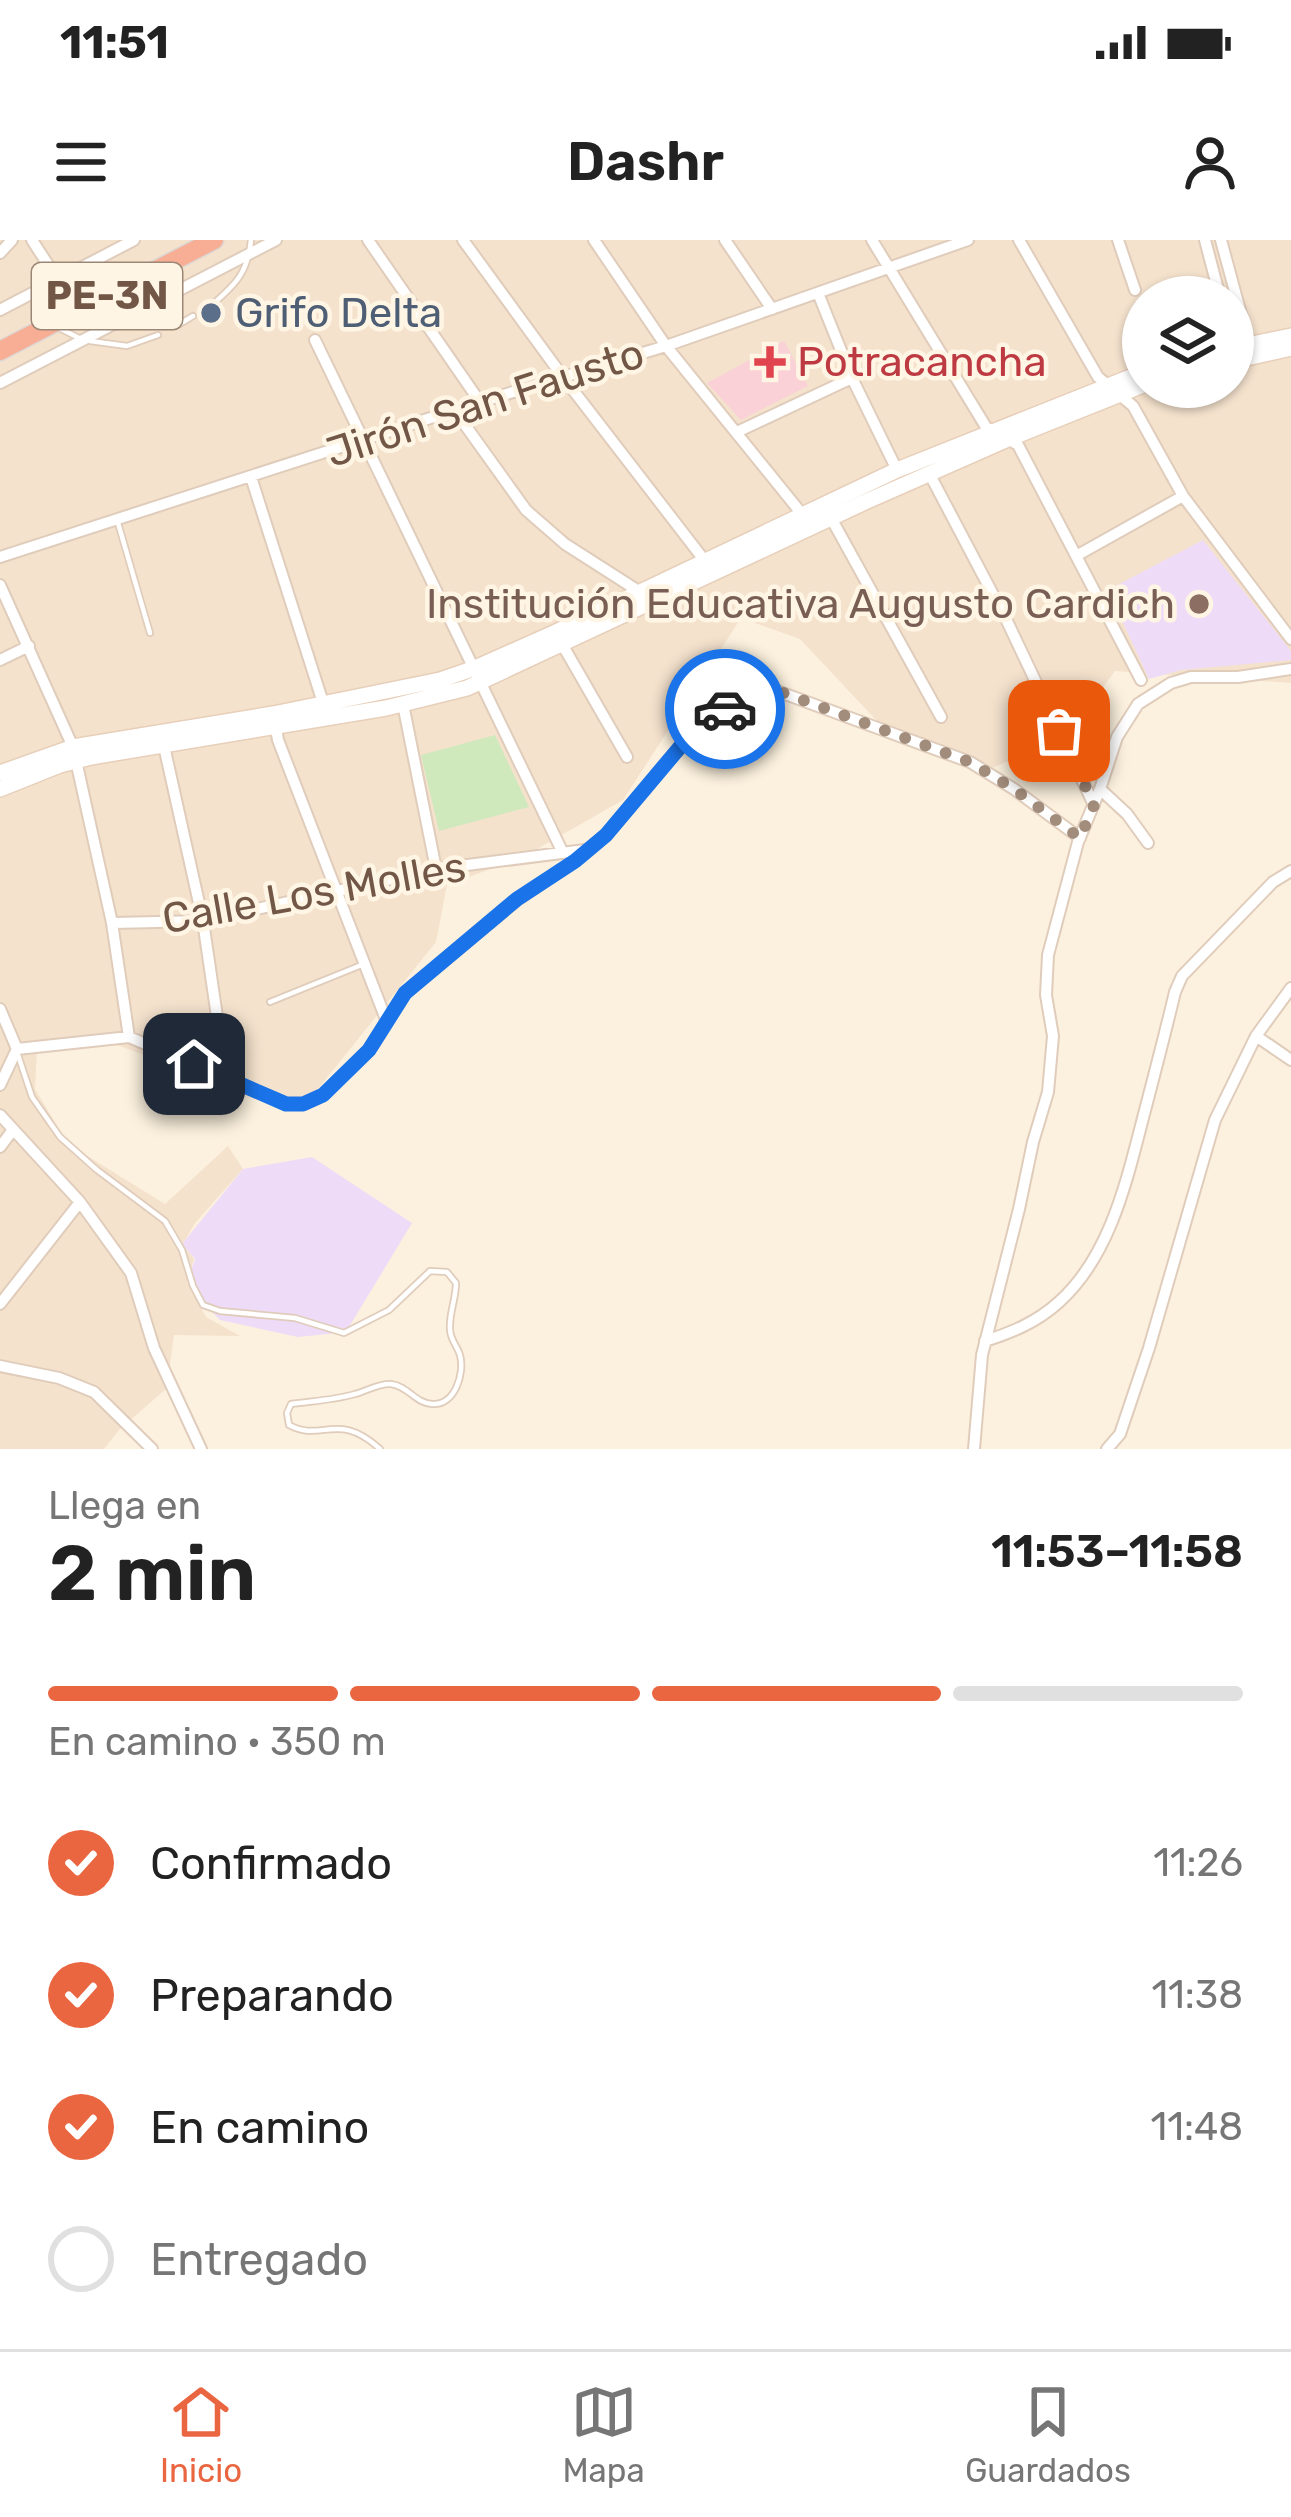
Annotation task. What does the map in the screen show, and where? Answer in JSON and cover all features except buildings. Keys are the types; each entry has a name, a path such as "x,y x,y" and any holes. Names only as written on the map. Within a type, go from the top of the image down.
{"highway":[{"name":"PE-3N","path":"0,351 214,240"}],"street":[{"path":"0,253 12,240"},
{"path":"32,240 78,310"},
{"path":"0,310 134,240"},
{"path":"0,383 251,246 276,240"},
{"path":"368,240 480,402"},
{"path":"463,240 709,567"},
{"path":"594,240 666,346 807,521"},
{"path":"725,240 772,309"},
{"path":"872,240 986,427 1018,445 1142,680"},
{"name":"Jirón San Fausto","path":"0,557 666,346 968,240"},
{"path":"1019,240 1098,377 1133,406 1183,496 1291,639"},
{"path":"1118,240 1130,276"},
{"path":"1204,240 1214,276"},
{"path":"1221,240 1227,276"},
{"path":"818,293 897,470"},
{"path":"1254,348 1291,335"},
{"path":"315,340 563,854"},
{"path":"1254,352 1291,348"},
{"path":"737,433 852,378"},
{"path":"0,788 75,754 276,728 440,680 478,675 562,644 807,521 897,470 1000,435 1122,385"},
{"path":"1114,390 1122,389"},
{"path":"455,411 526,510 565,544 640,592"},
{"path":"807,521 831,518 1000,435"},
{"path":"929,473 1007,621 1094,805"},
{"path":"250,477 326,711"},
{"path":"1076,556 1183,496"},
{"path":"831,518 941,717"},
{"path":"0,773 75,754 449,694 640,592 709,567"},
{"path":"0,585 75,754 112,923 129,1037"},
{"path":"562,644 627,757"},
{"path":"0,660 28,646"},
{"path":"974,1449 986,1341 1048,1092 1053,1036 1046,995 1048,955 1080,838 1117,737 1138,704 1171,683 1191,677 1238,677 1291,669"},
{"path":"17,1049 129,1037 286,1104 303,1104 323,1095 369,1050 405,993 517,899 606,835 696,728 753,690 778,691 970,762 1080,838"},
{"path":"403,704 436,869"},
{"path":"276,728 387,1022"},
{"path":"164,746 203,921 226,1078"},
{"path":"1100,789 1148,843"},
{"name":"Calle Los Molles","path":"112,923 203,921 436,869 588,850"},
{"path":"986,1341 1035,1321 1062,1300 1086,1270 1106,1238 1126,1181 1182,976 1273,882 1291,872"},
{"path":"1107,1449 1120,1434 1149,1348 1215,1120 1256,1036 1291,988"},
{"path":"0,1009 17,1049 0,1085"},
{"path":"1256,1036 1291,1060"},
{"path":"0,1115 80,1202 130,1273 154,1348 201,1449"},
{"path":"0,1147 12,1131"},
{"path":"0,1304 80,1202"},
{"path":"0,1366 59,1378 94,1392 152,1449"}],"lane":[{"path":"213,304 239,281 251,246"},
{"path":"178,325 193,316"},
{"path":"52,324 82,340 127,346 158,335"},
{"path":"117,519 150,633"},
{"path":"270,1002 364,964"},
{"path":"17,1049 32,1096 60,1136 165,1221 203,1305 295,1318 344,1333 389,1310 430,1271 446,1272 456,1283 450,1336 460,1357 460,1376 454,1393 442,1404 428,1405 391,1384 352,1396 291,1404 287,1413 290,1425 300,1431 343,1427 361,1433 380,1449"}],"shaded area":[{"path":"0,240 1291,240 1291,683 1115,671 1067,736 992,768 891,736 800,639 741,618 623,800 523,857 447,885 436,942 309,1100 242,1091 106,1041 37,1051 35,1089 68,1144 165,1204 228,1146 243,1169 195,1223 183,1244 194,1259 187,1282 206,1317 240,1336 174,1335 167,1388 104,1449 0,1449"},
{"name":"Potracancha","path":"784,341 808,386 741,420 707,383"},
{"path":"1203,540 1291,651 1291,660 1181,670 1149,679 1108,590"},
{"path":"312,1157 412,1223 346,1332 298,1337 220,1320 205,1305 189,1276 195,1259 182,1244 243,1169"}],"green space":[{"path":"495,735 529,807 439,831 421,755"}],"way so far":[{"path":"725,709 753,690 778,691 970,762 1080,838 1094,805 1059,731"}],"place":[{"name":"Grifo Delta","path":"211,313"},
{"name":"Potracancha","path":"770,362"},
{"name":"Institución Educativa Augusto Cardich","path":"1199,604"}],"route":[{"path":"194,1064 286,1104 303,1104 323,1095 369,1050 405,993 517,899 606,835 696,728 725,709"}]}
